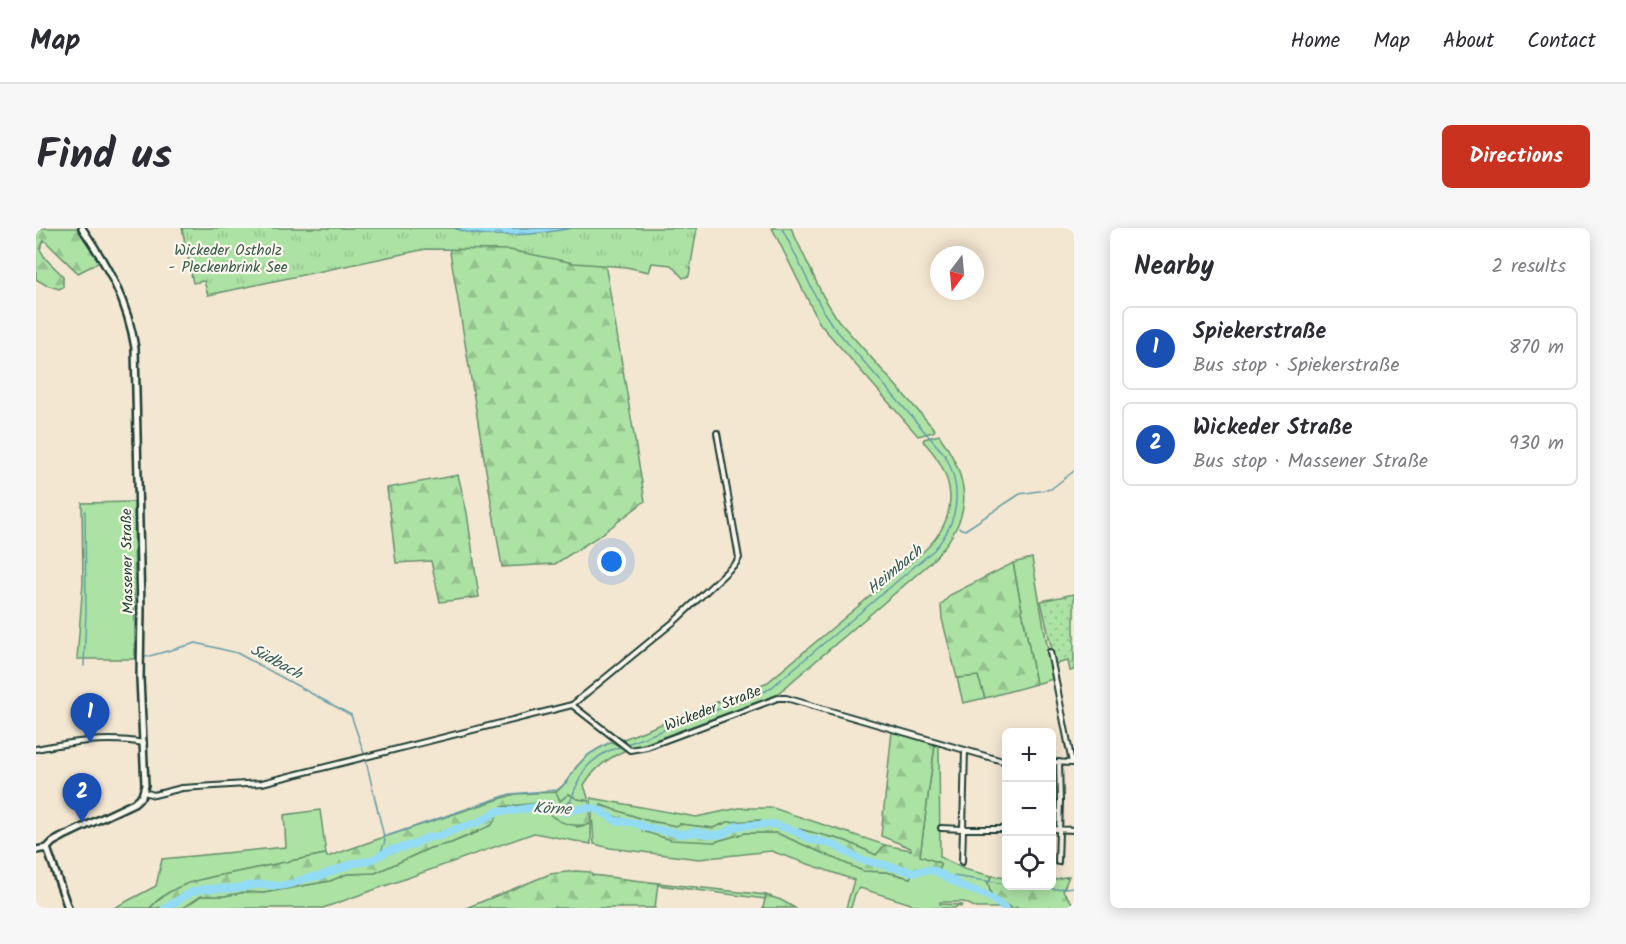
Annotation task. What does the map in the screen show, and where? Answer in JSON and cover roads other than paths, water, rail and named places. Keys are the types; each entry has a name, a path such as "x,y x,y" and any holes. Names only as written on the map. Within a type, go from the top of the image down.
{"main road":[{"name":"Massener Straße","path":"82,228 116,283 126,310 135,348 144,792"},
{"path":"36,850 47,848 64,836 134,802 144,792"},
{"path":"47,848 68,908"}],"street":[{"path":"144,792 154,795 182,788 262,783 572,705 676,620 739,558 717,433"},
{"path":"1050,652 1073,763 1059,762 1058,862"},
{"name":"Wickeder Straße","path":"572,705 627,749 635,750 646,747 778,698 786,698 1002,761"},
{"path":"36,749 84,741 133,741 144,744"},
{"path":"962,862 965,750"},
{"path":"941,828 1002,829"},
{"path":"1058,830 1074,830"}],"water":[{"path":"454,228 572,228 529,234 496,235 466,232"}],"waterway":[{"name":"Heimbach","path":"555,808 570,802 586,768 606,752 772,687 934,550 949,528 956,504 956,492 951,468 945,455 832,325 782,228"},
{"path":"959,528 965,530 1020,494 1051,489 1074,471"},
{"path":"84,666 85,511"},
{"name":"Südbach","path":"146,657 196,643 237,653 351,715 364,753"},
{"path":"384,837 510,794 557,790 567,782 576,767 588,755 610,742"},
{"name":"Südbach","path":"366,761 385,841 380,854"},
{"name":"Körne","path":"165,908 192,892 203,889 262,884 280,886 320,876 354,863 369,861 390,850 413,845 426,838 440,836 479,822 498,811 547,805 565,812 592,808 616,821 636,823 644,827 682,834 695,832 714,835 723,834 737,826 774,824 809,839 832,844 859,859 914,872 935,871 964,887 986,895 1005,908"},
{"path":"953,876 1002,883"},
{"path":"1056,889 1074,887"},
{"name":"Körne","path":"997,903 998,908"}],"place":[{"name":"Spiekerstraße","path":"90,743"},
{"name":"Wickeder Straße","path":"82,823"}],"park label":[{"name":"Wickeder Ostholz - Pleckenbrink See","path":"228,260"}]}
